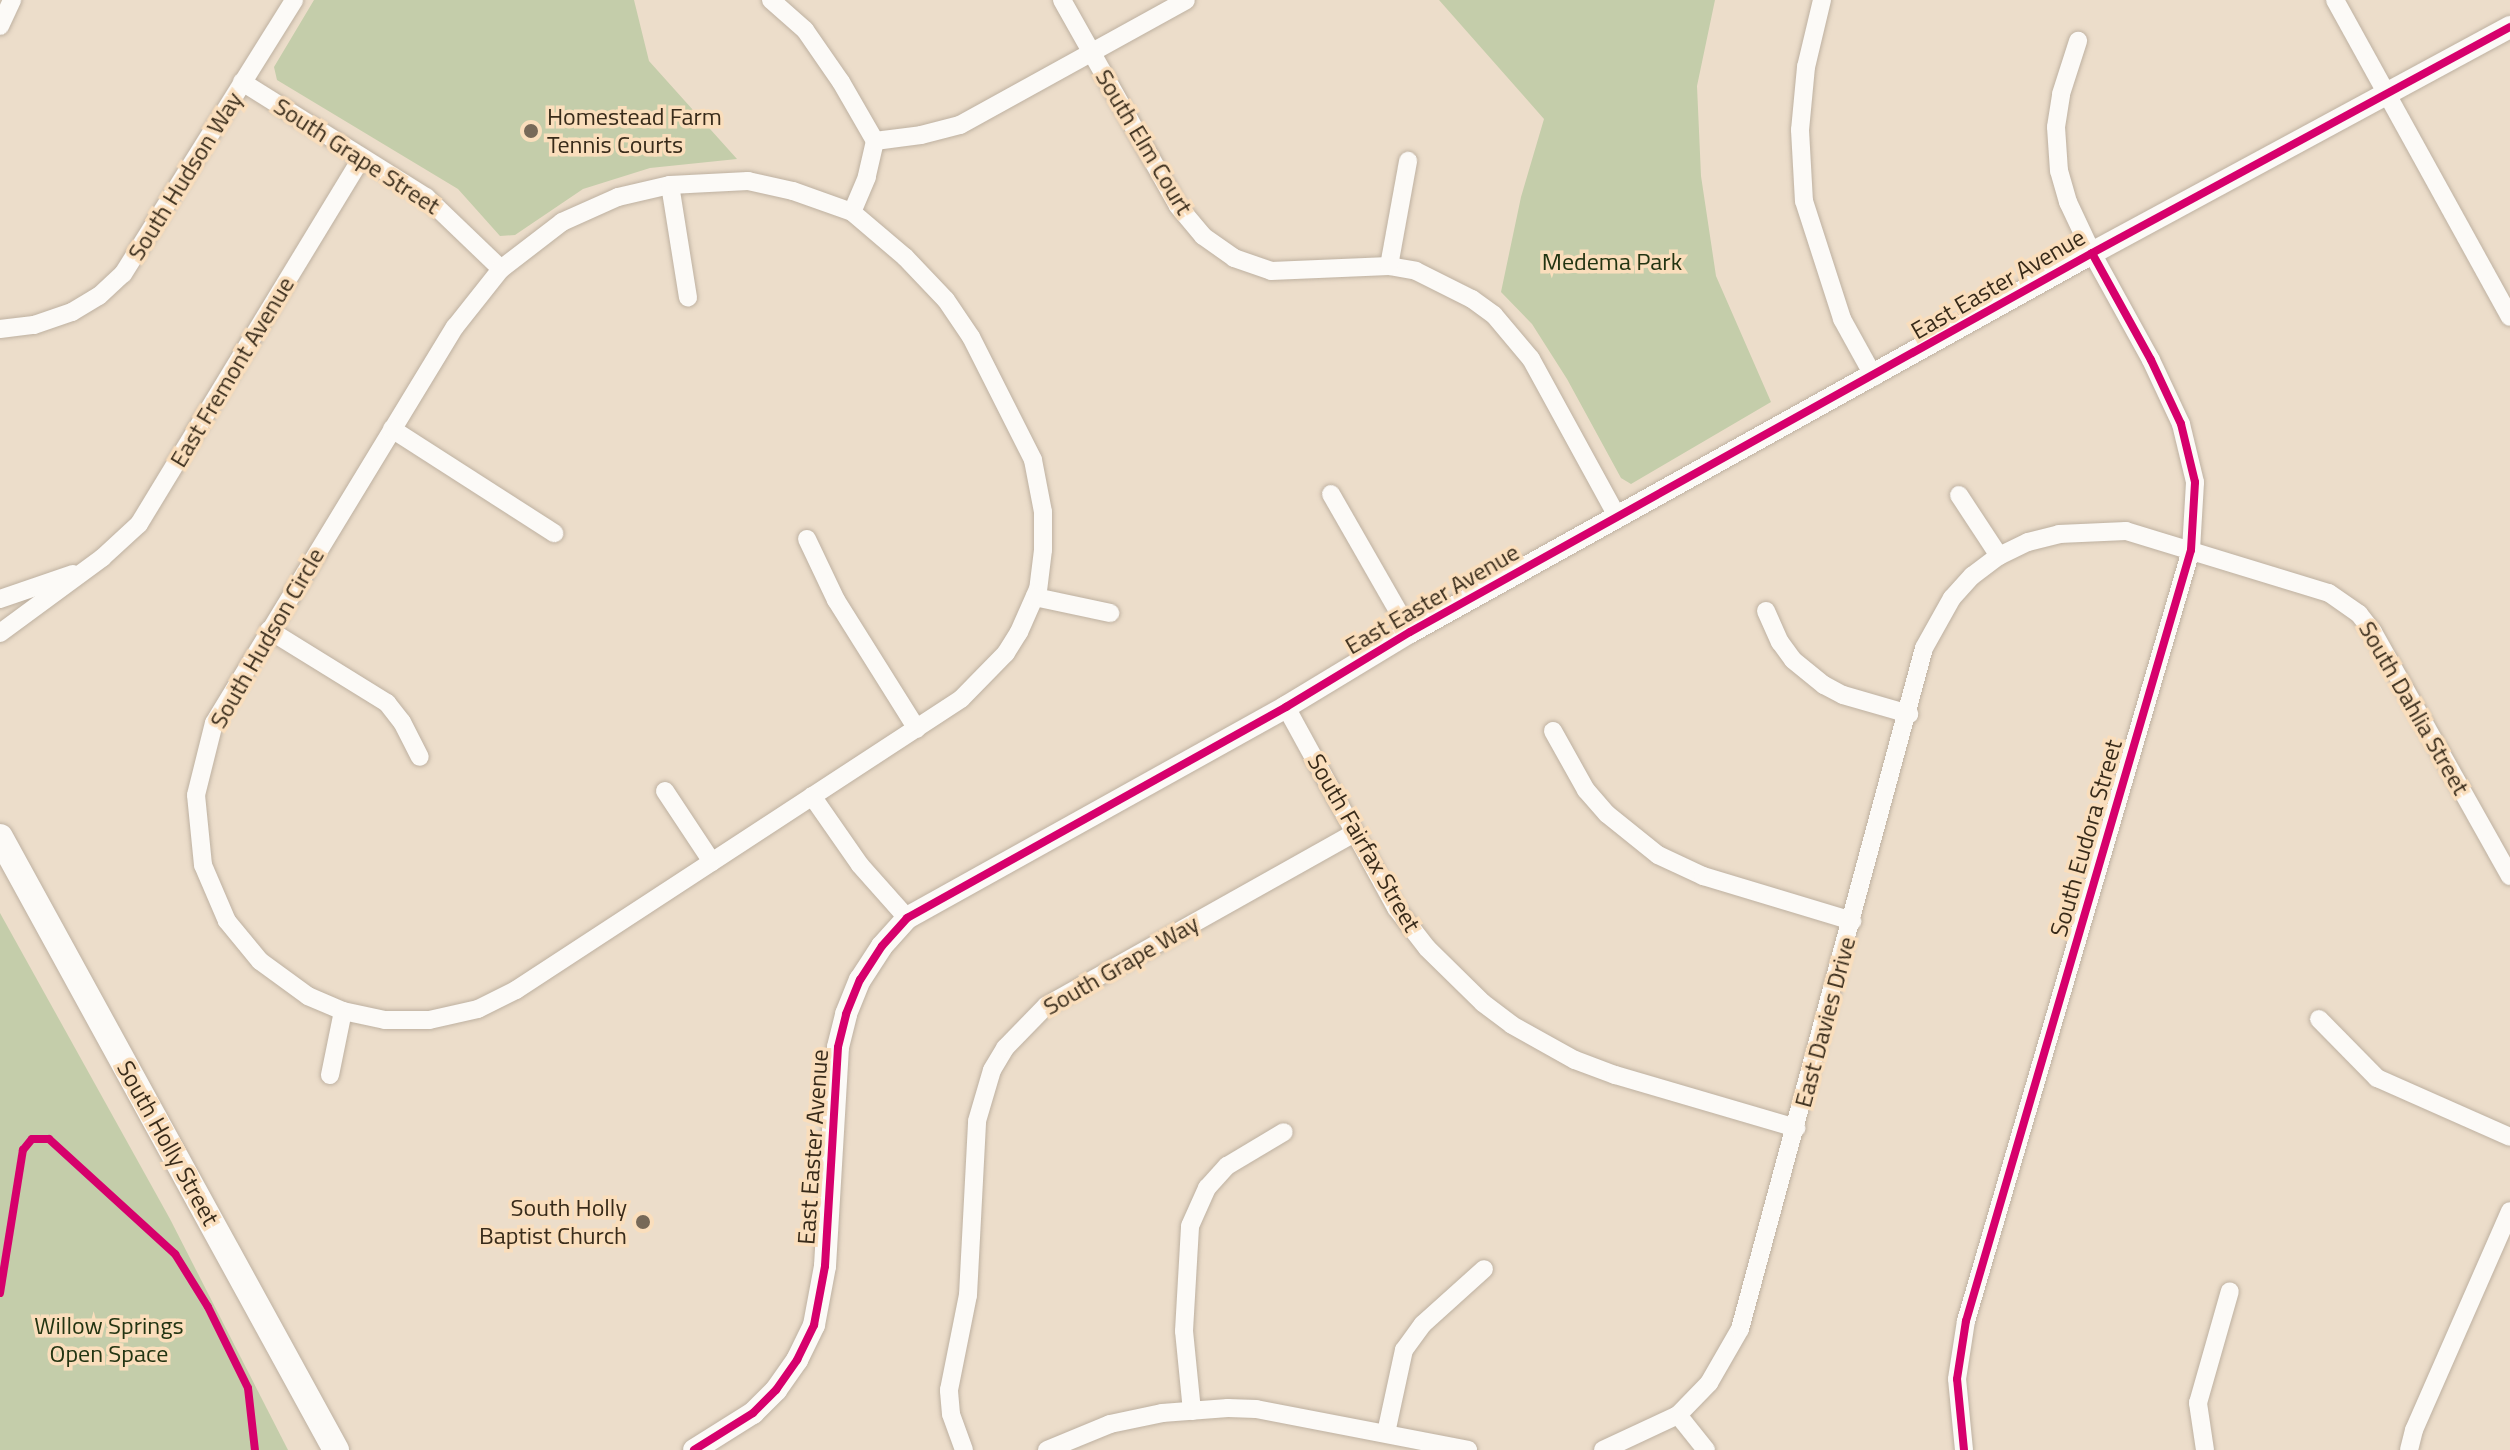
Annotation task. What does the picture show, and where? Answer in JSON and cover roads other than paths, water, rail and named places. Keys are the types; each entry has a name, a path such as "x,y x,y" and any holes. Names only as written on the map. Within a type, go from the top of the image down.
{"main road":[{"name":"South Holly Street","path":"0,837 336,1450"}],"street":[{"path":"0,26 12,0"},
{"name":"South Hudson Way","path":"0,329 34,325 72,312 99,296 123,274 294,0"},
{"path":"771,0 805,30 841,82 875,141 867,177 852,212"},
{"name":"South Elm Court","path":"1062,0 1178,206 1217,249 1271,271 1389,266 1416,271 1457,289 1494,315 1531,359 1618,518"},
{"path":"875,141 921,135 960,125 1186,0"},
{"path":"1822,0 1806,67 1800,130 1804,201 1842,319 1874,377"},
{"path":"2335,0 2510,317"},
{"name":"East Easter Avenue","path":"694,1450 743,1420 776,1390 797,1360 814,1325 825,1266 838,1047 846,1014 860,980 882,946 907,918 936,899 1286,707 1410,632 1874,377 2092,253 2510,27"},
{"name":"South Eudora Street","path":"1964,1450 1959,1427 1957,1379 1966,1321 2191,550 2195,482 2181,424 2151,360 2092,253 2068,202 2059,171 2056,127 2061,94 2078,41"},
{"name":"South Grape Street","path":"242,82 426,197 501,269"},
{"name":"East Fremont Avenue","path":"0,633 32,613 121,542 155,499 362,157"},
{"path":"1389,266 1408,161"},
{"name":"South Hudson Circle","path":"748,181 793,191 852,212 905,257 946,300 971,337 1033,460 1043,512 1043,550 1035,597 1006,653 978,684 917,729 516,990 478,1009 429,1020 385,1020 343,1011 308,996 260,961 227,921 203,865 196,823 196,795 205,747 214,723 455,327 501,269 562,222 588,208 670,185 748,181"},
{"path":"670,185 688,298"},
{"path":"392,429 554,533"},
{"path":"1331,494 1410,632"},
{"path":"1959,495 1999,556"},
{"name":"East Davies Drive","path":"1603,1450 1678,1415 1709,1383 1740,1329 1909,714 1924,648 1937,621 1972,576 1999,556 2028,542 2085,530 2126,531 2191,550"},
{"path":"807,539 836,600 917,729"},
{"name":"South Dahlia Street","path":"2191,550 2312,586 2329,593 2359,614 2373,632 2510,876"},
{"name":"East Fremont Avenue","path":"0,599 84,571"},
{"path":"1035,597 1110,613"},
{"path":"1766,611 1780,642 1793,660 1824,685 1843,695 1909,714"},
{"path":"269,630 387,703 402,722 420,757"},
{"name":"South Fairfax Street","path":"1286,707 1396,908 1427,948 1462,984 1512,1025 1575,1060 1615,1075 1796,1128"},
{"path":"1553,731 1586,790 1618,824 1658,855 1703,876 1852,921"},
{"path":"665,791 712,862"},
{"path":"812,796 860,865 907,918"},
{"name":"South Grape Way","path":"964,1450 951,1414 949,1390 968,1295 977,1121 992,1070 1005,1048 1046,1006 1354,833"},
{"path":"330,1075 343,1011"},
{"path":"2319,1019 2377,1078 2510,1137"},
{"path":"1192,1411 1184,1331 1190,1226 1207,1188 1227,1166 1284,1132"},
{"path":"2409,1450 2414,1430 2510,1211"},
{"path":"1386,1433 1404,1350 1423,1324 1484,1269"},
{"path":"2205,1450 2198,1403 2230,1291"},
{"path":"1047,1450 1110,1424 1192,1411 1256,1409 1468,1450"},
{"path":"1678,1415 1706,1450"}],"place":[{"name":"Homestead Farm Tennis Courts","path":"531,131"},
{"name":"South Holly Baptist Church","path":"643,1222"}],"park label":[{"name":"Medema Park","path":"1612,262"},
{"name":"Willow Springs Open Space","path":"109,1340"}]}
